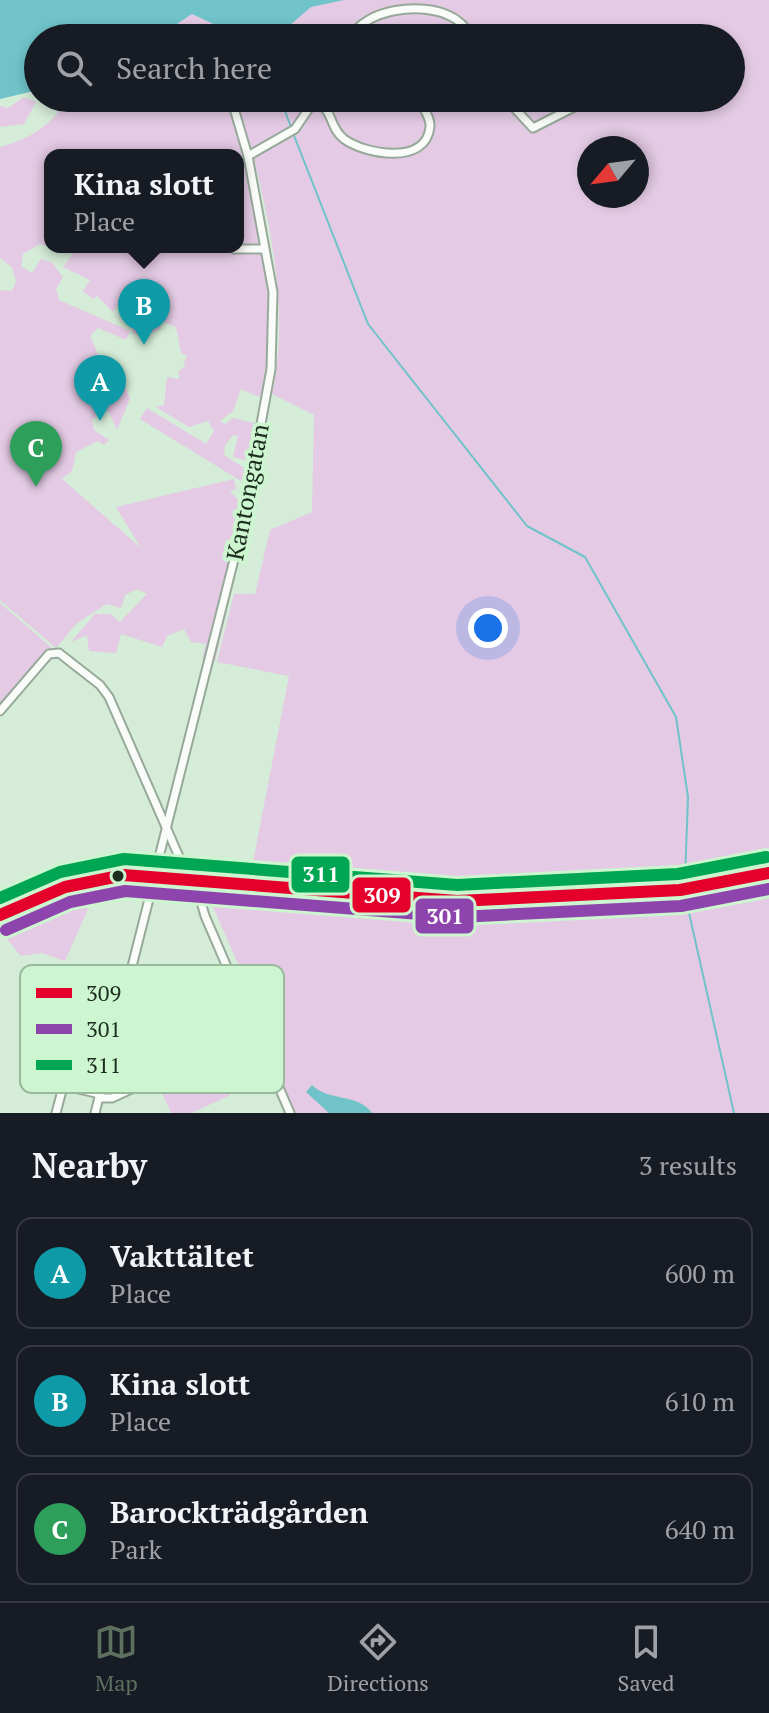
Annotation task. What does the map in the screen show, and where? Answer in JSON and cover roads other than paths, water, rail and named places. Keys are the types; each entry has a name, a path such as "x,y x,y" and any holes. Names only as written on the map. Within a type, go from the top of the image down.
{"main road":[{"path":"0,915 46,896 93,884 153,880 430,901 680,890 769,873"}],"street":[{"path":"364,24 387,14 425,9 451,16 459,24"},
{"name":"Kantongatan","path":"153,880 242,528 271,369 273,292 248,156 235,112"},
{"path":"248,156 293,131 306,112"},
{"path":"330,112 341,137 352,144 395,155 409,152 428,135 431,123 426,112"},
{"path":"518,112 533,128 564,112"},
{"path":"244,249 264,249"},
{"path":"0,711 49,654 59,653 100,685 109,697 184,868"},
{"path":"204,884 201,902 226,965"},
{"path":"131,965 150,895"},
{"path":"56,1113 63,1093"},
{"path":"90,1093 112,1098 123,1093"},
{"path":"95,1113 101,1093"},
{"path":"281,1093 290,1113"}],"water":[{"path":"0,0 344,0 311,7 291,24 213,24 192,14 177,24 24,24 24,93 0,99"},
{"path":"312,1085 327,1094 359,1103 372,1113 329,1113 306,1092"}],"waterway":[{"path":"285,112 291,127"},
{"path":"293,133 368,324 527,526 585,557 676,717 688,797 685,879"},
{"path":"687,904 734,1113"}],"place":[{"name":"Kina slott","path":"144,345"},
{"name":"Vakttältet","path":"100,421"},
{"name":"Barockträdgården","path":"36,487"}]}
